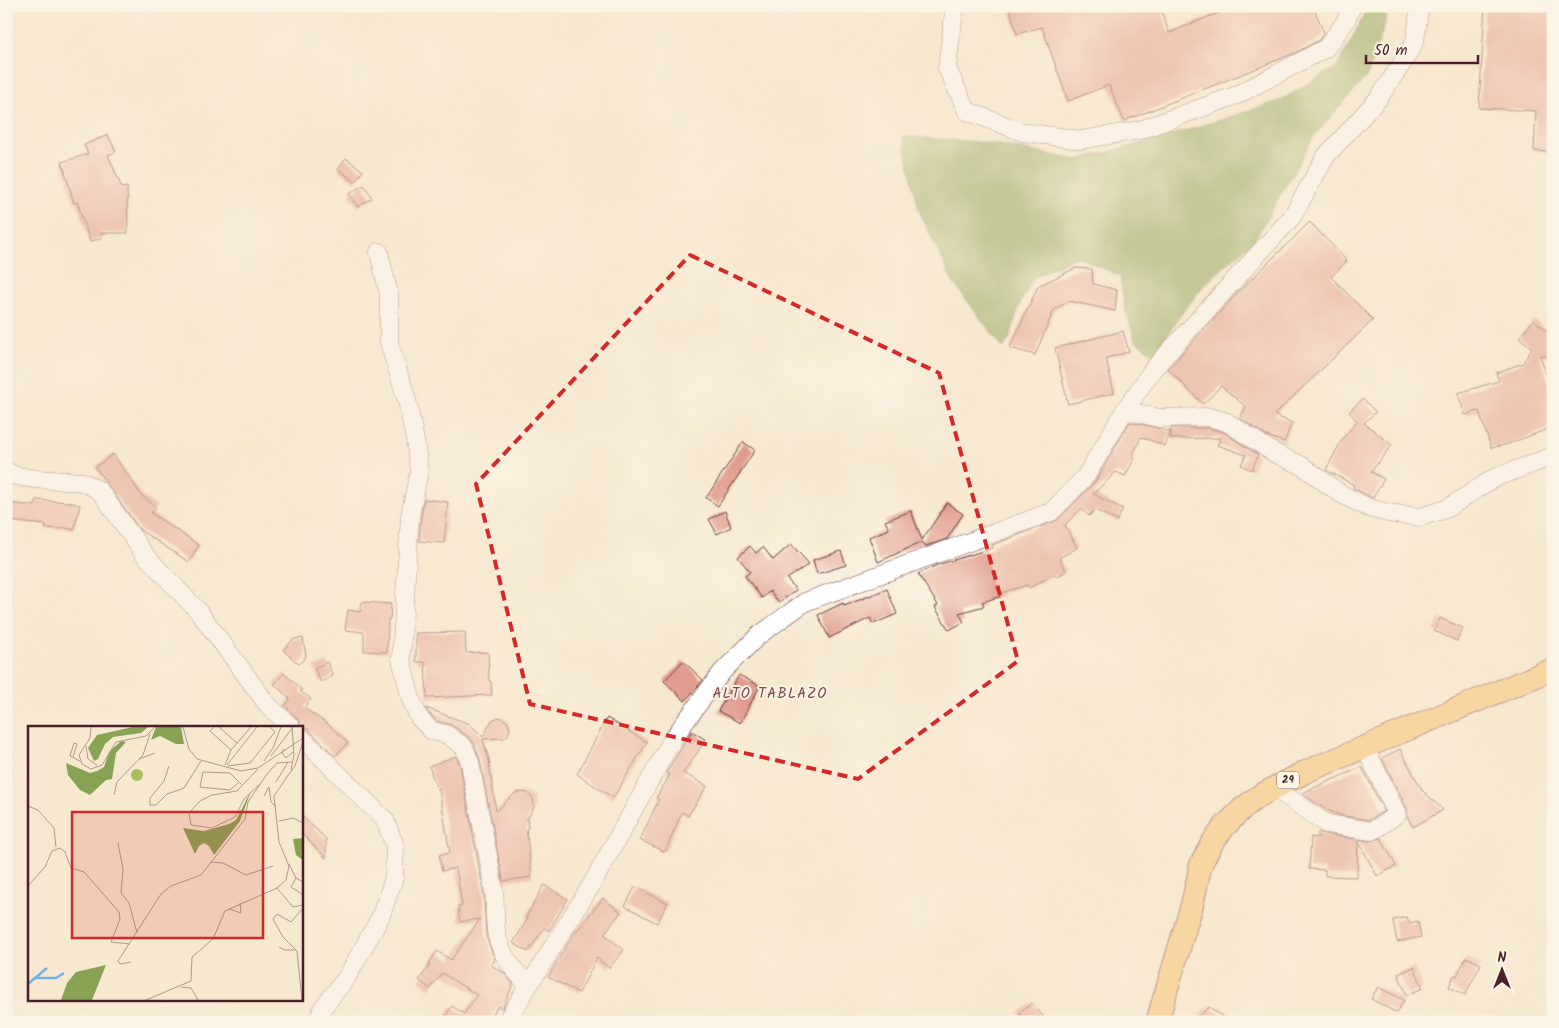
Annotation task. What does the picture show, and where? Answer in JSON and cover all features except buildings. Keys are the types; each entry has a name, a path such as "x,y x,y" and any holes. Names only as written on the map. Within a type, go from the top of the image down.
{"main road":[{"name":"29","path":"1157,1022 1192,905 1201,864 1212,843 1225,826 1243,808 1273,787 1305,772 1553,669"}],"street":[{"path":"958,6 954,12 947,68 967,111 1023,132 1081,140 1140,130 1237,95 1326,48 1345,22 1352,6"},
{"path":"506,1022 592,884 674,737 722,672 758,636 805,602 1051,512 1086,476 1125,410 1154,369 1292,217 1326,156 1378,99 1405,59 1415,41 1420,6"},
{"path":"379,252 389,296 389,343 407,400 419,471 410,516 401,660 410,699 419,718 432,731 446,734 464,747 470,762 494,893 498,939 504,956 528,985"},
{"path":"1125,410 1159,418 1209,417 1227,422 1274,453 1301,465 1341,494 1369,508 1388,514 1420,517 1446,509 1494,478 1553,456"},
{"path":"6,471 16,476 36,479 84,482 100,491 145,555 199,612 267,704 290,726"},
{"path":"302,738 385,820 395,846 394,878 380,918 347,977 322,1009 319,1022"},
{"path":"1273,787 1328,824 1371,831 1397,814 1365,747"}],"highlighted area":[{"path":"690,255 939,373 1018,661 858,779 530,704 476,484"}],"green space":[{"path":"1367,6 1389,6 1367,76 1314,136 1255,239 1205,284 1181,314 1154,355 1135,340 1125,308 1120,276 1077,256 1034,277 1019,306 1009,340 1003,348 953,282 919,211 903,136 989,143 1077,160 1163,138 1279,101 1338,66"}],"district":[{"name":"ALTO TABLAZO","path":"770,694"}]}
